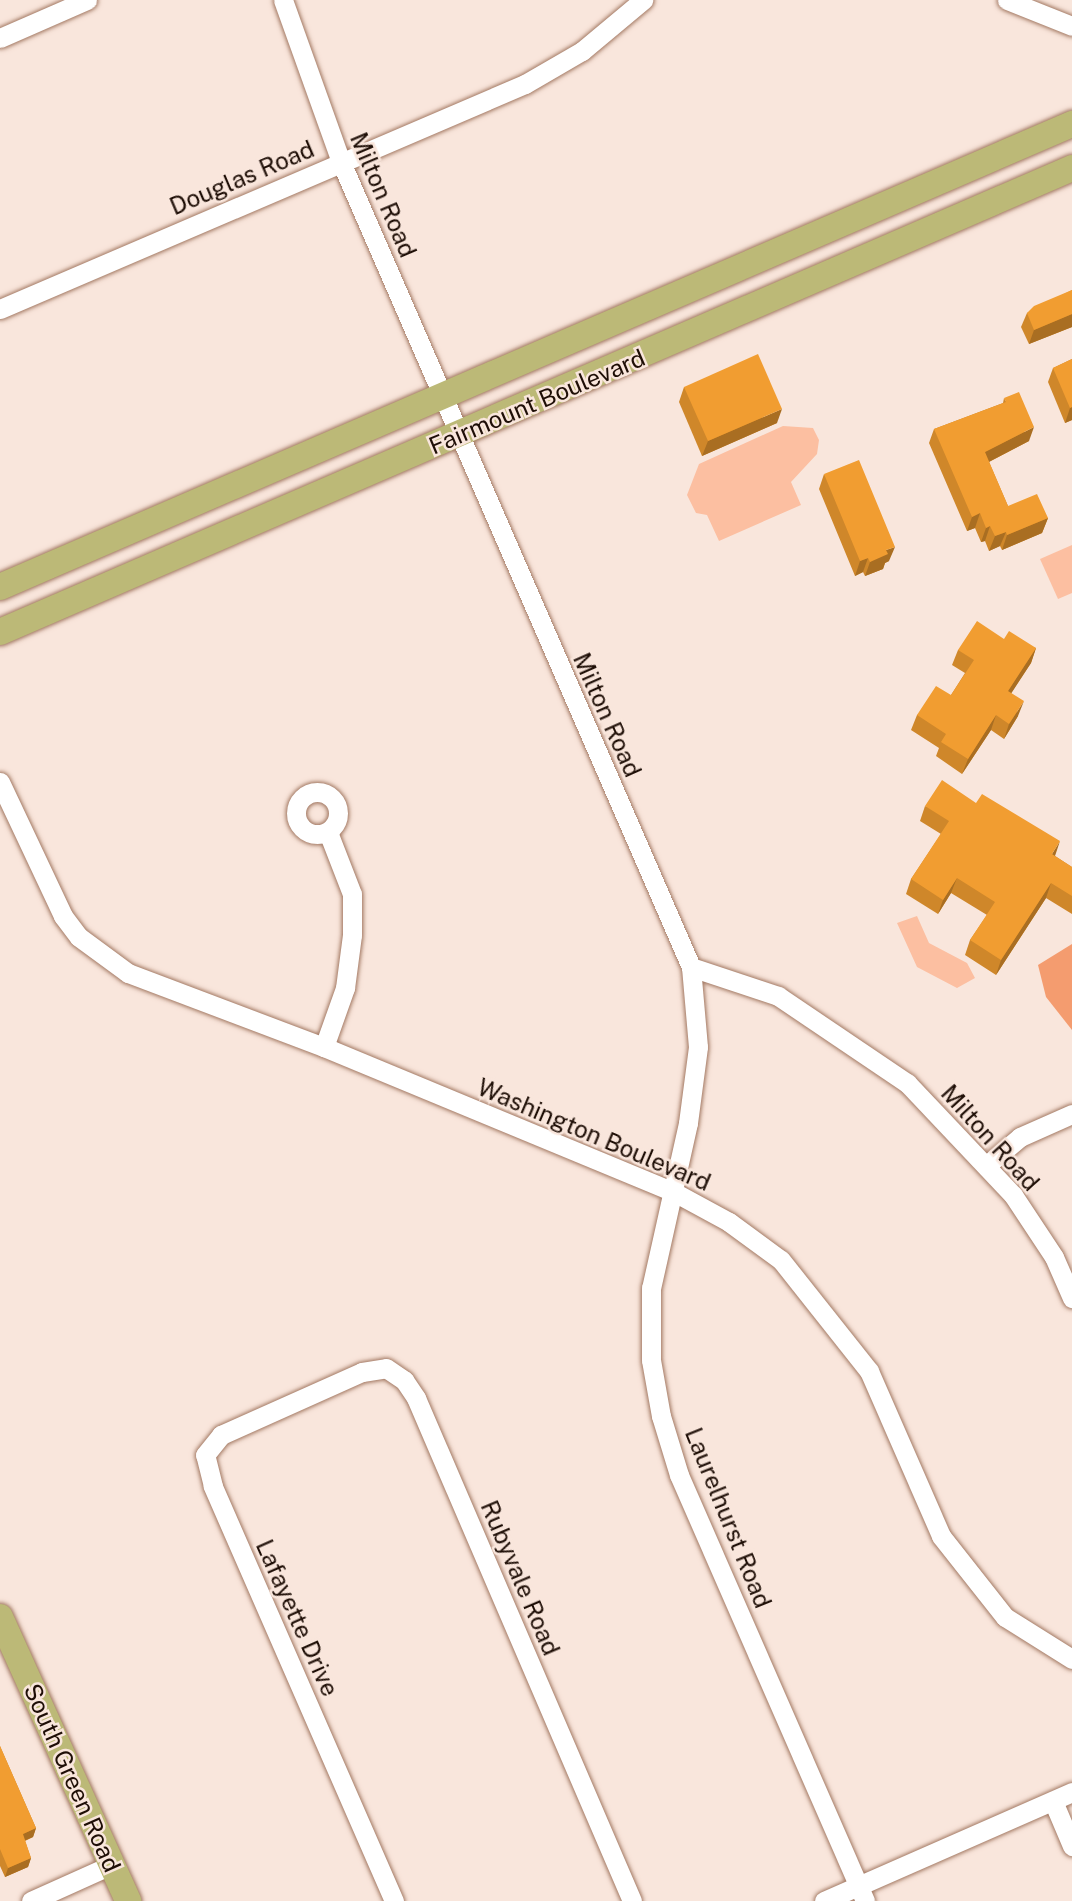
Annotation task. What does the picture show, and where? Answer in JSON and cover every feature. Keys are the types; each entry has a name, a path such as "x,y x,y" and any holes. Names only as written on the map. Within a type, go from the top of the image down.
{"main road":[{"name":"Fairmount Boulevard","path":"0,587 1072,124"},
{"name":"Fairmount Boulevard","path":"0,632 1072,168"},
{"path":"814,237 829,274"},
{"name":"South Green Road","path":"0,1617 128,1901"}],"street":[{"path":"0,38 88,0"},
{"name":"Milton Road","path":"283,0 341,162 691,967 778,996 842,1036 907,1083 986,1165 1054,1257 1072,1298"},
{"name":"Douglas Road","path":"0,309 525,84 582,51 643,0"},
{"path":"1007,0 1072,26"},
{"name":"Washington Boulevard","path":"0,782 57,904 79,937 100,955 149,981 324,1047 672,1191 729,1222 781,1260 808,1289 869,1371 941,1536 1005,1617 1072,1660"},
{"path":"324,1047 345,988 352,934 352,894 328,832"},
{"name":"Laurelhurst Road","path":"691,967 698,1047 688,1123 651,1288 651,1360 661,1416 679,1475 862,1893"},
{"path":"986,1165 1020,1137 1072,1114"},
{"name":"Rubyvale Road","path":"300,1399 362,1372 386,1368 404,1380 416,1398 632,1901"},
{"name":"Lafayette Drive","path":"300,1399 221,1435 205,1455 213,1486 394,1901"},
{"path":"824,1901 862,1893 1072,1792"},
{"path":"1052,1801 1072,1846"},
{"path":"31,1901 111,1865"}],"shaded area":[{"path":"783,426 813,428 819,440 817,454 791,482 801,505 719,541 707,515 696,513 687,495 699,464"},
{"path":"1072,545 1072,593 1058,599 1040,559"},
{"path":"917,916 929,943 967,963 975,978 957,988 917,967 897,923"},
{"path":"1072,944 1072,1030 1046,997 1038,965"}],"building":[{"path":"1072,290 1072,314 1034,330 1027,313 1034,306"},
{"path":"758,354 782,409 708,441 684,387"},
{"path":"1072,359 1072,407 1070,408 1053,368"},
{"path":"1019,392 1034,427 985,452 1008,506 1037,494 1048,518 1007,535 1006,532 995,536 990,526 986,528 980,513 972,517 934,429 1006,402 1004,398"},
{"path":"859,460 895,547 886,550 888,554 870,562 868,558 860,561 824,474"},
{"path":"977,621 1004,639 1009,631 1036,648 1008,691 1024,701 1009,724 996,715 968,759 941,742 946,734 917,715 936,686 951,695 974,660 958,650"},
{"path":"942,780 976,803 982,794 1060,841 1052,854 1072,867 1072,896 1051,883 1001,960 970,940 995,902 957,878 943,900 911,879 949,821 925,806"},
{"path":"0,1746 36,1828 23,1834 31,1858 8,1868 0,1849"}]}
